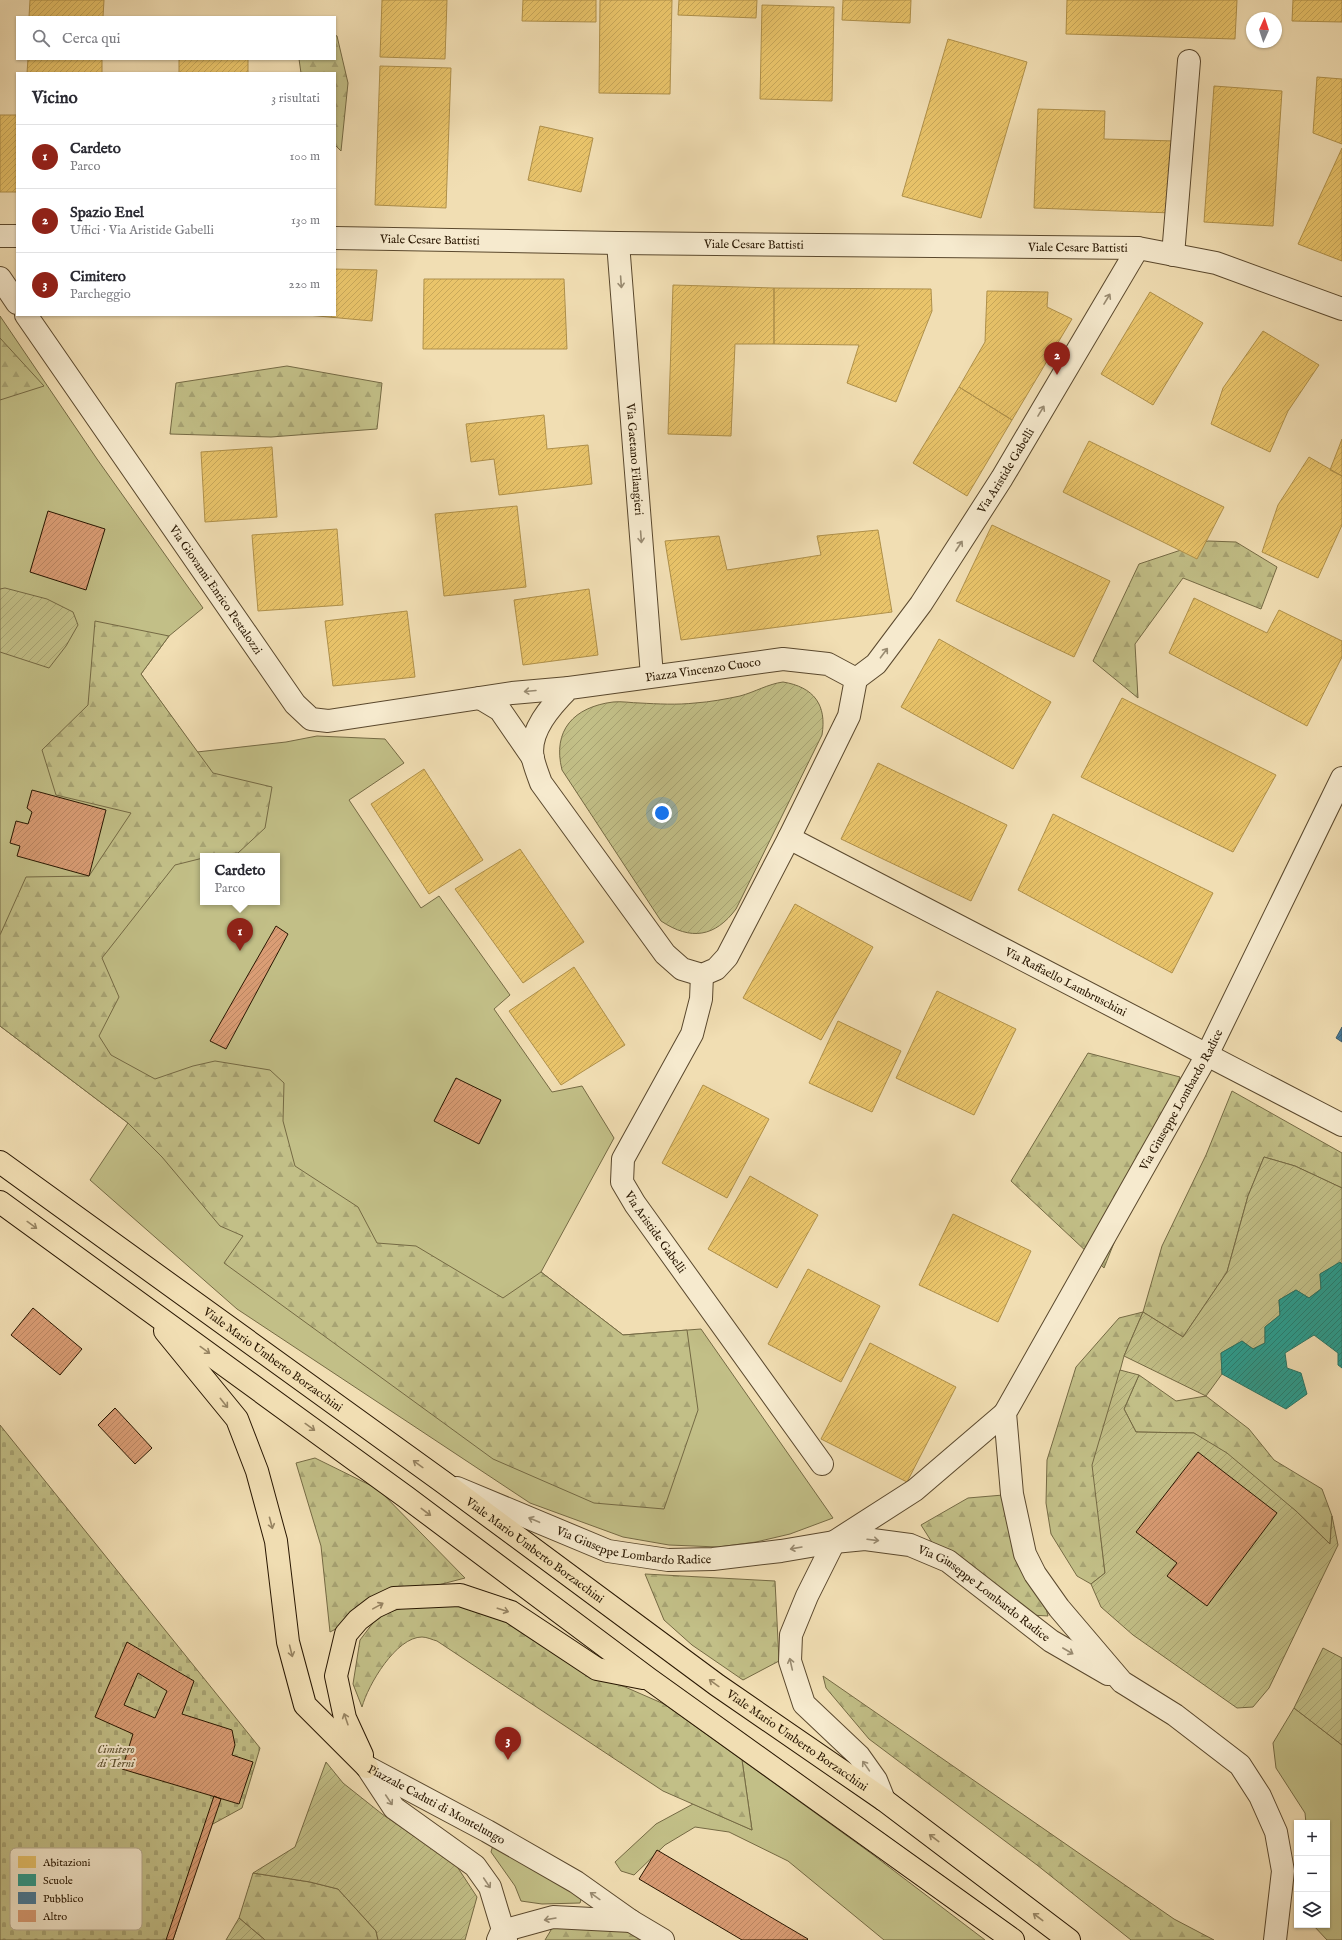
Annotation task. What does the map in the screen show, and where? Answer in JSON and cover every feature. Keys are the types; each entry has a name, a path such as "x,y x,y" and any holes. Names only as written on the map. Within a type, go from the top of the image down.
{"main road":[{"name":"Viale Mario Umberto Borzacchini","path":"0,1162 443,1482 717,1686 884,1800 1069,1940"},
{"path":"0,1202 406,1497 649,1679 1013,1940"},
{"path":"146,1308 237,1419 257,1471 276,1541 288,1642 305,1705 367,1768"},
{"path":"367,1768 345,1718 336,1676 346,1634 358,1620 375,1608 394,1598 460,1595 511,1612 597,1669 649,1679"}],"street":[{"path":"1173,255 1190,62"},
{"path":"0,236 16,236"},
{"name":"Viale Cesare Battisti","path":"336,238 618,243 1138,248 1216,263 1342,309"},
{"name":"Via Gaetano Filangieri","path":"618,243 652,676"},
{"name":"Via Aristide Gabelli","path":"856,679 876,664 921,604 1002,478 1138,248"},
{"name":"Via Giovanni Enrico Pestalozzi","path":"0,278 16,301"},
{"name":"Via Giovanni Enrico Pestalozzi","path":"27,316 295,704 311,718 328,721 512,693 569,688"},
{"name":"Piazza Vincenzo Cuoco","path":"569,688 783,659 828,664 856,679"},
{"path":"480,698 500,710 533,758 541,783 665,954 682,969 702,975 716,969 727,957 790,838 849,716 856,679"},
{"path":"533,758 535,735 549,708 569,688"},
{"name":"Via Giuseppe Lombardo Radice","path":"834,1542 915,1490 1005,1413 1207,1055 1342,778"},
{"name":"Via Raffaello Lambruschini","path":"790,838 1342,1125"},
{"name":"Via Aristide Gabelli","path":"702,975 701,999 692,1034 623,1159 622,1182 635,1204 822,1464"},
{"name":"Via Giuseppe Lombardo Radice","path":"1005,1413 1012,1494 1026,1554 1035,1574 1059,1608 1122,1682"},
{"name":"Via Giuseppe Lombardo Radice","path":"443,1482 608,1551 668,1560 713,1559 866,1539 910,1545 948,1561 1051,1641 1175,1715 1240,1765 1260,1796 1276,1832 1283,1871 1274,1940"},
{"path":"834,1542 807,1596 791,1635 790,1661 804,1704 859,1756 876,1780 884,1800"},
{"name":"Piazzale Caduti di Montelungo","path":"367,1768 394,1808 475,1866 490,1887 502,1937 553,1918 630,1921"},
{"name":"Piazzale Caduti di Montelungo","path":"367,1768 487,1831 576,1882 630,1921 663,1940"}],"green space":[{"path":"337,36 348,83 341,151 336,146 336,72 301,72 299,60 336,60"},
{"path":"0,316 97,459 203,608 169,636 141,674 197,752 286,742 317,736 385,739 404,763 349,800 421,908 439,896 510,995 494,1009 552,1092 582,1086 614,1138 541,1272 623,1335 701,1329 833,1518 790,1534 756,1542 718,1547 669,1545 623,1537 530,1503 237,1309 90,1180 128,1123 0,1026"},
{"path":"0,338 44,386 0,400"},
{"path":"287,366 382,383 377,429 271,437 170,434 176,383"},
{"path":"1208,541 1236,542 1277,567 1261,609 1183,578 1135,644 1138,698 1093,661 1139,564"},
{"path":"5,588 47,599 73,612 78,625 66,646 49,668 0,652 0,589"},
{"path":"95,621 169,636 141,674 213,773 272,787 265,828 238,853 200,853 200,859 175,865 102,958 119,997 99,1036 111,1055 155,1079 193,1066 215,1061 270,1070 284,1083 283,1121 295,1166 358,1207 377,1243 416,1246 503,1298 541,1272 623,1335 687,1330 698,1410 664,1509 594,1503 493,1459 224,1263 243,1236 220,1226 162,1157 128,1123 0,1026 0,935 26,877 89,876 131,813 56,795 42,750 88,705"},
{"path":"783,682 794,684 803,688 816,699 820,706 822,715 822,735 736,909 720,926 711,930 702,933 682,932 661,921 562,770 560,743 563,732 577,715 587,709 599,705 613,702 688,704 706,702 740,696 772,684"},
{"path":"1088,1053 1180,1077 1104,1268 1011,1181"},
{"path":"1232,1091 1342,1153 1342,1188 1295,1166 1264,1157 1248,1196 1227,1272 1183,1337 1143,1312 1162,1246 1206,1155"},
{"path":"1264,1157 1295,1166 1342,1188 1342,1264 1340,1263 1320,1274 1321,1289 1309,1298 1296,1290 1279,1300 1280,1315 1265,1327 1265,1343 1253,1349 1242,1341 1221,1353 1222,1374 1206,1396 1124,1356 1143,1312 1183,1337 1227,1272 1248,1196"},
{"path":"1143,1312 1124,1356 1110,1408 1101,1539 1105,1573 1091,1584 1077,1576 1051,1534 1046,1503 1047,1460 1076,1367 1119,1318"},
{"path":"1120,1370 1139,1375 1124,1409 1136,1432 1194,1433 1227,1453 1296,1511 1330,1544 1332,1516 1338,1545 1269,1688 1253,1707 1237,1708 1133,1635 1101,1607 1091,1584 1105,1573 1092,1465"},
{"path":"1139,1375 1176,1401 1206,1396 1249,1429 1274,1460 1322,1489 1332,1516 1330,1544 1296,1511 1194,1433 1136,1432 1124,1409"},
{"name":"Cimitero di Terni","path":"0,1425 260,1748 242,1808 211,1825 173,1940 0,1940"},
{"path":"315,1458 378,1489 465,1578 400,1595 330,1632 321,1546 296,1463"},
{"path":"1015,1494 1048,1616 1012,1614 940,1555 921,1525 968,1498"},
{"path":"645,1574 775,1581 779,1661 743,1680 692,1645 664,1620"},
{"path":"413,1605 469,1607 510,1623 568,1662 664,1704 742,1760 752,1830 663,1791 437,1641 426,1637 412,1639 393,1653 384,1664 370,1687 362,1707 353,1684 360,1640 379,1615"},
{"path":"1323,1648 1342,1658 1342,1745 1294,1708"},
{"path":"823,1676 1174,1919 1214,1940 1131,1940 1037,1865 869,1739 826,1688"},
{"path":"1294,1708 1342,1745 1342,1940 1327,1940 1316,1928 1330,1928 1330,1820 1306,1820 1305,1813 1276,1768 1273,1743"},
{"path":"742,1760 872,1854 985,1940 884,1940 788,1861 729,1832 695,1827 665,1845 634,1875 621,1871 615,1862 656,1824 693,1804 752,1830"},
{"path":"326,1762 343,1783 382,1814 456,1865 477,1897 465,1940 378,1940 376,1931 338,1889 310,1882 253,1873 295,1847"},
{"path":"493,1845 583,1892 580,1903 542,1904 521,1901 515,1886 491,1852"},
{"path":"253,1873 310,1882 338,1889 376,1931 378,1940 265,1940 239,1918"},
{"path":"609,1915 644,1940 545,1940 554,1925"},
{"path":"239,1918 265,1940 226,1940"}],"building: Abitazioni":[{"path":"30,0 104,0 103,16 29,16"},
{"path":"382,0 447,0 445,59 380,57"},
{"path":"523,0 596,0 596,22 522,21"},
{"path":"600,0 672,0 670,94 599,93"},
{"path":"679,0 757,0 756,18 678,15"},
{"path":"843,0 911,0 910,23 842,20"},
{"path":"1067,0 1237,0 1235,39 1066,34"},
{"path":"1293,0 1342,0 1342,22 1292,21"},
{"path":"762,5 834,7 832,101 760,99"},
{"path":"948,39 1027,62 981,218 902,196"},
{"path":"28,60 102,60 102,72 27,72"},
{"path":"179,60 248,60 248,72 179,72"},
{"path":"380,66 451,68 446,208 375,205"},
{"path":"1317,77 1342,79 1342,144 1313,133"},
{"path":"1214,86 1282,91 1273,226 1204,222"},
{"path":"1038,109 1105,111 1104,139 1175,141 1172,213 1034,208"},
{"path":"0,115 16,115 16,192 0,192"},
{"path":"540,126 593,138 581,192 528,180"},
{"path":"1342,148 1342,261 1298,244"},
{"path":"336,269 377,270 372,321 318,316 336,316"},
{"path":"424,279 564,279 567,349 423,349"},
{"path":"673,285 774,288 774,344 735,344 731,436 668,434"},
{"path":"774,288 931,289 932,311 896,402 847,383 859,345 774,344"},
{"path":"987,291 1048,292 1047,307 1072,319 1012,420 959,387 985,342"},
{"path":"1150,292 1203,323 1153,405 1101,374"},
{"path":"1263,331 1319,365 1288,411 1270,452 1211,424 1223,388"},
{"path":"959,387 1012,420 967,496 913,463"},
{"path":"544,415 547,449 588,445 592,484 499,495 494,459 471,462 466,424"},
{"path":"1342,439 1342,476 1330,470"},
{"path":"1089,441 1224,507 1197,559 1063,492"},
{"path":"272,447 277,517 205,522 201,452"},
{"path":"1309,457 1342,476 1342,525 1318,578 1262,552 1278,505"},
{"path":"517,506 526,587 444,596 435,514"},
{"path":"992,525 1110,581 1074,657 956,601"},
{"path":"337,529 343,605 258,611 252,535"},
{"path":"878,530 892,612 681,640 665,541 719,536 727,570 821,555 817,536"},
{"path":"589,589 598,655 523,665 514,600"},
{"path":"1194,598 1267,633 1279,610 1342,641 1342,657 1307,726 1169,653"},
{"path":"407,611 415,677 333,686 325,621"},
{"path":"939,639 1051,702 1013,769 901,707"},
{"path":"1122,698 1276,775 1233,852 1081,777"},
{"path":"878,763 1007,825 971,901 841,839"},
{"path":"424,769 483,860 429,894 371,804"},
{"path":"1053,814 1213,893 1172,973 1018,890"},
{"path":"520,849 584,942 523,983 455,889"},
{"path":"795,904 873,947 821,1040 743,998"},
{"path":"574,967 625,1045 561,1085 509,1011"},
{"path":"937,991 1016,1029 974,1115 896,1078"},
{"path":"838,1021 901,1051 872,1112 809,1083"},
{"path":"703,1085 769,1119 727,1198 662,1163"},
{"path":"750,1176 818,1215 777,1288 708,1249"},
{"path":"953,1214 1031,1251 998,1322 919,1285"},
{"path":"808,1269 880,1306 841,1382 768,1344"},
{"path":"870,1343 956,1387 907,1482 821,1439"}],"building: Scuole":[{"path":"1340,1262 1342,1264 1342,1368 1338,1365 1338,1353 1314,1335 1285,1353 1287,1368 1301,1373 1307,1394 1286,1409 1222,1374 1221,1353 1242,1341 1253,1349 1265,1343 1265,1327 1280,1315 1279,1300 1296,1290 1309,1298 1321,1289 1320,1274"}],"building: Pubblico":[{"path":"1342,1027 1342,1042 1336,1038"}],"building: Altro":[{"path":"48,511 105,529 86,590 30,572"},
{"path":"32,790 106,810 89,876 17,856 20,846 10,843 16,821 28,824 32,812 27,808"},
{"path":"276,926 288,934 226,1049 210,1041"},
{"path":"456,1078 501,1100 479,1144 434,1121"},
{"path":"33,1308 82,1349 60,1375 11,1335"},
{"path":"115,1408 152,1448 135,1464 98,1425"},
{"path":"1198,1452 1277,1513 1207,1606 1167,1576 1177,1563 1136,1532"},
{"path":"127,1642 194,1681 182,1714 232,1730 235,1745 232,1755 253,1762 239,1804 122,1769 133,1734 95,1717","holes":["138,1673 167,1691 155,1718 124,1705"]},
{"path":"214,1796 221,1799 173,1940 166,1940"},
{"path":"657,1850 808,1939 742,1940 639,1879"}],"place":[{"name":"Spazio Enel","path":"1057,375"},
{"name":"Cardeto","path":"240,951"},
{"name":"Cimitero","path":"508,1760"}]}
